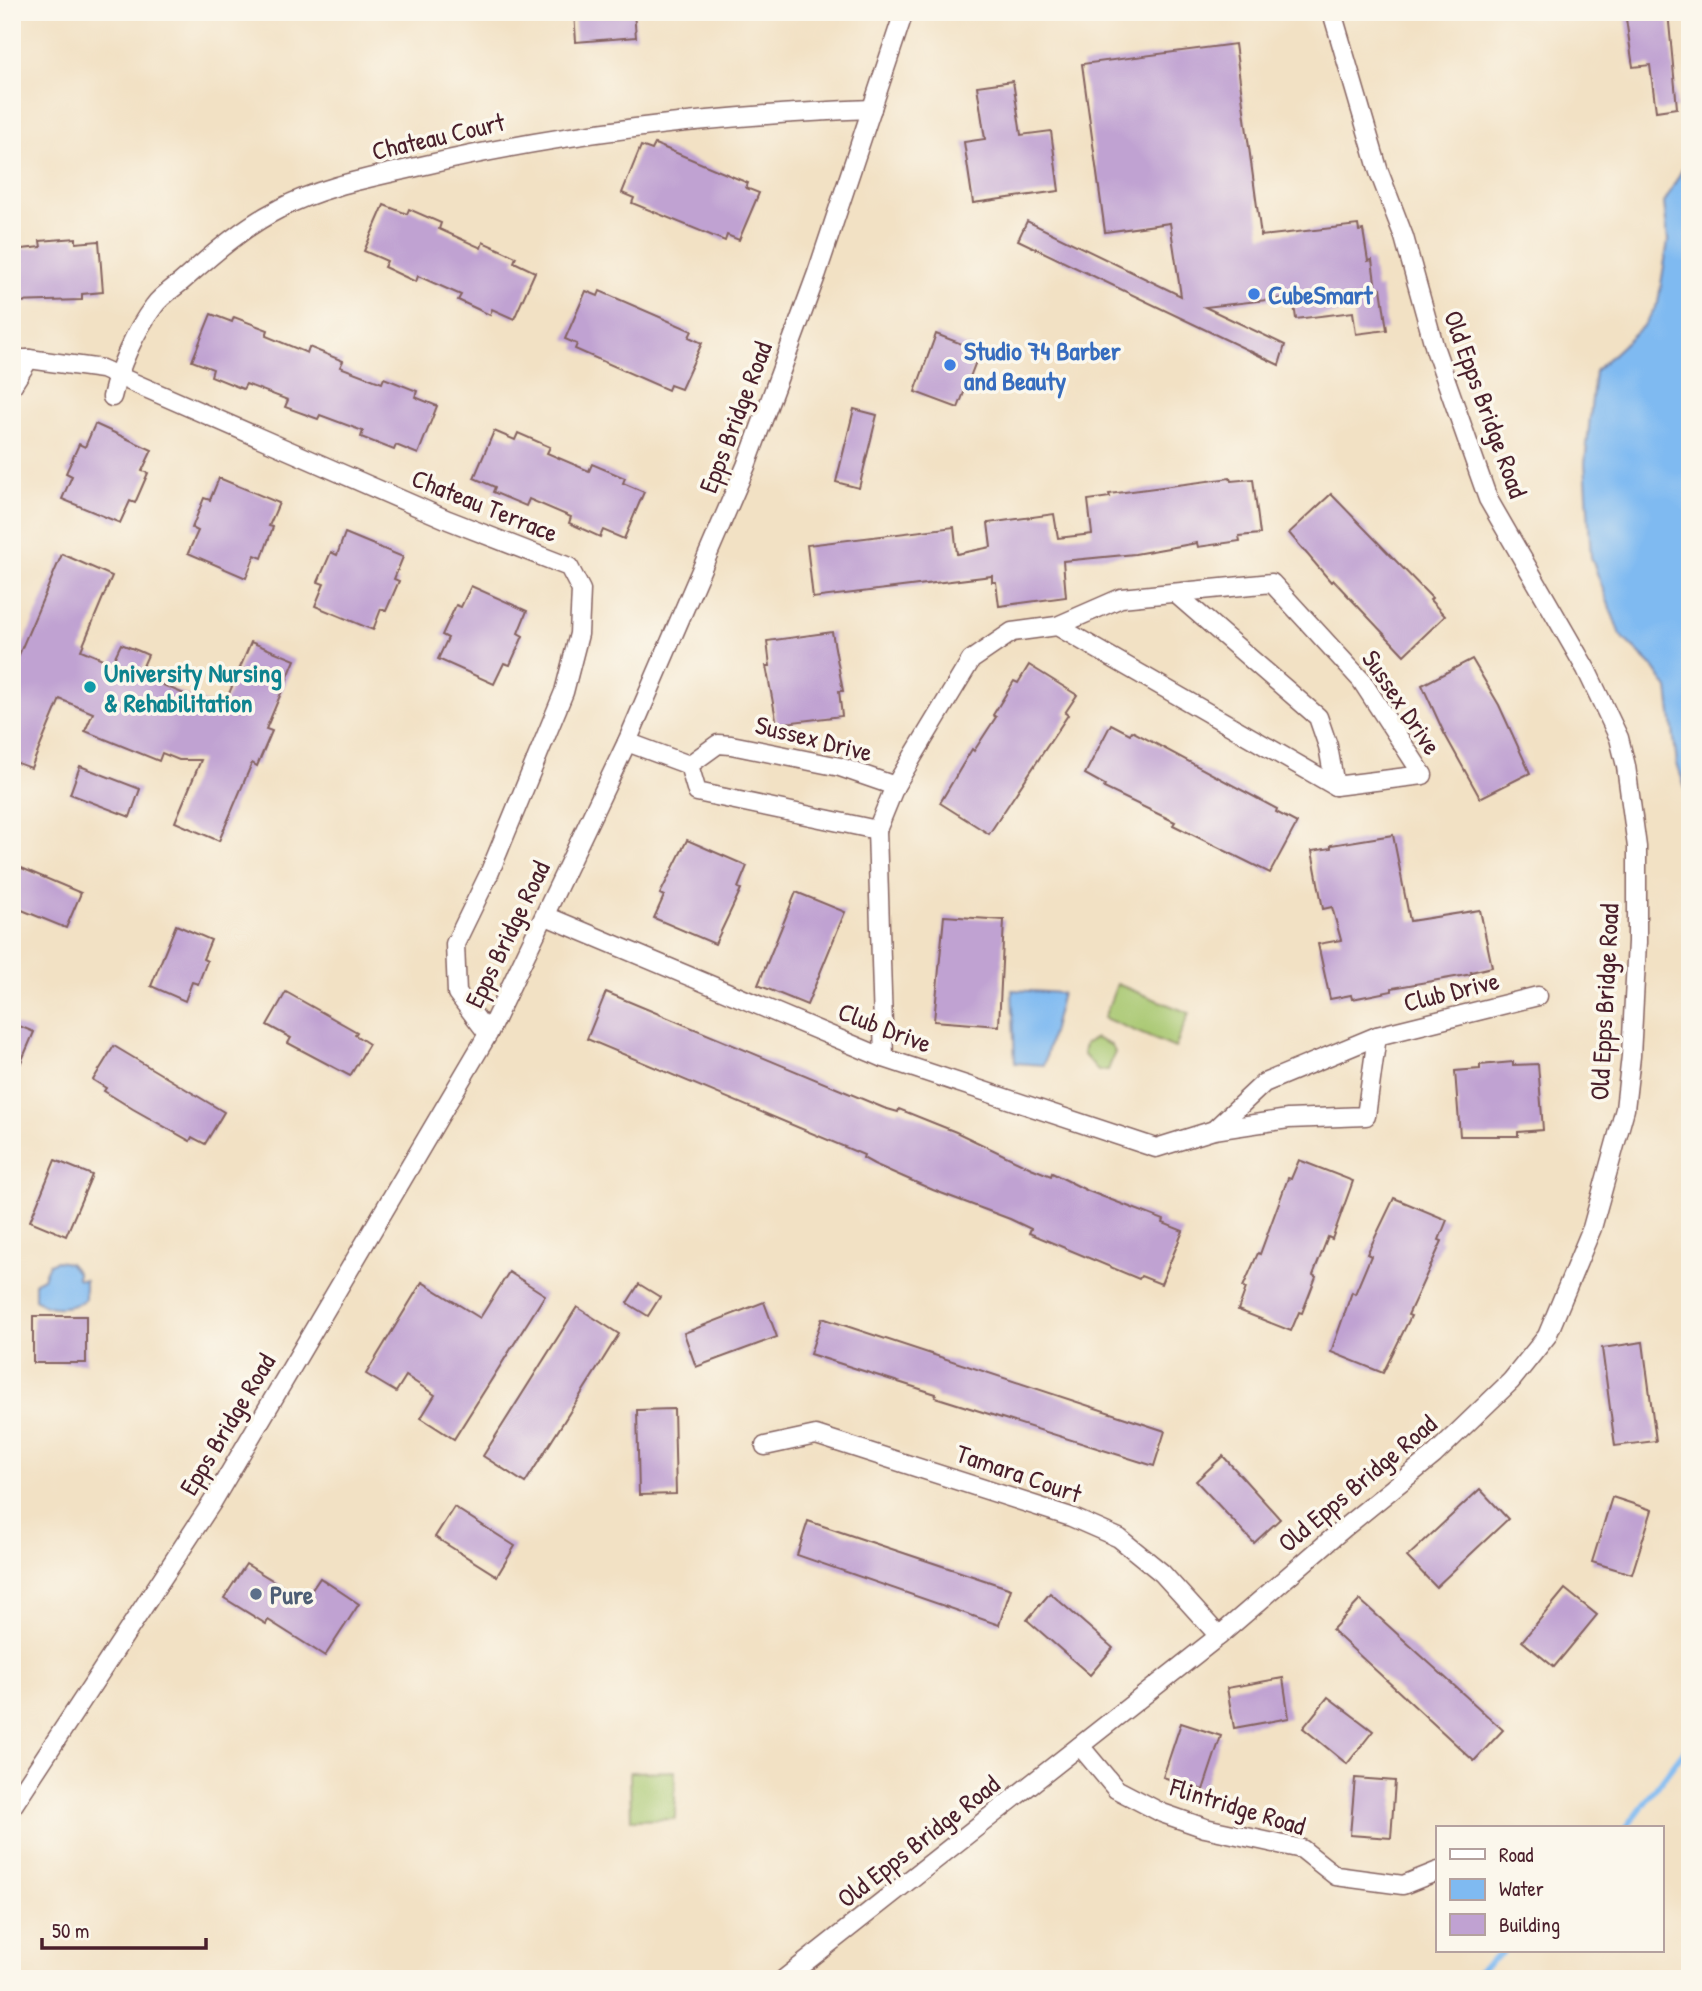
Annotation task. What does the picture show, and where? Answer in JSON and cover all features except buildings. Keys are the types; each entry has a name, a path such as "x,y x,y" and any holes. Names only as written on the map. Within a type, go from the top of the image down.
{"street":[{"name":"Epps Bridge Road","path":"12,1807 214,1500 488,1034 627,742 746,466 904,12"},
{"name":"Old Epps Bridge Road","path":"784,1979 1219,1636 1344,1528 1434,1455 1511,1381 1547,1336 1592,1228 1625,1110 1631,1056 1637,942 1637,847 1626,766 1619,738 1586,668 1488,499 1435,349 1404,237 1379,172 1332,12"},
{"name":"Chateau Court","path":"113,397 117,375 154,305 253,223 281,207 354,182 540,139 806,111 872,109"},
{"name":"Chateau Terrace","path":"12,386 20,359 102,369 448,520 569,567 581,590 579,634 564,692 489,874 455,944 457,993 488,1034"},
{"name":"Sussex Drive","path":"690,765 718,744 731,745 840,767 895,786 971,660 1012,632 1057,626 1121,598 1272,583 1361,680 1423,775 1335,786"},
{"path":"1175,593 1318,717 1328,746 1335,786"},
{"path":"1057,626 1335,786"},
{"path":"627,742 690,765 697,792 877,830"},
{"path":"884,1058 877,830 895,786"},
{"name":"Club Drive","path":"546,916 884,1058 1156,1148 1214,1130 1288,1119 1367,1116 1377,1036"},
{"name":"Club Drive","path":"1214,1130 1264,1083 1377,1036 1538,996"},
{"name":"Tamara Court","path":"765,1446 816,1435 1071,1517 1119,1538 1163,1573 1219,1636"},
{"name":"Flintridge Road","path":"1080,1746 1116,1789 1163,1813 1205,1828 1302,1849 1336,1876 1403,1885 1436,1872"}],"green space":[{"path":"1117,984 1189,1013 1175,1048 1104,1018"},
{"path":"1095,1038 1111,1045 1115,1052 1108,1070 1098,1071 1083,1054 1085,1044"},
{"path":"675,1771 675,1819 631,1820 630,1772"}],"water":[{"path":"1690,155 1690,802 1677,764 1668,689 1653,667 1620,635 1591,557 1585,463 1595,371 1645,324 1658,303 1668,241 1664,203"},
{"path":"1012,990 1062,993 1044,1065 1015,1063"},
{"path":"56,1261 69,1263 77,1272 77,1279 85,1280 85,1299 74,1305 53,1307 35,1299 35,1282 43,1278 49,1264"}],"waterway":[{"path":"1628,1826 1690,1743"},
{"path":"1468,1979 1503,1952"}],"place":[{"name":"CubeSmart","path":"1254,294"},
{"name":"Studio 74 Barber and Beauty","path":"950,365"},
{"name":"University Nursing & Rehabilitation","path":"90,687"},
{"name":"Pure","path":"256,1594"}]}
